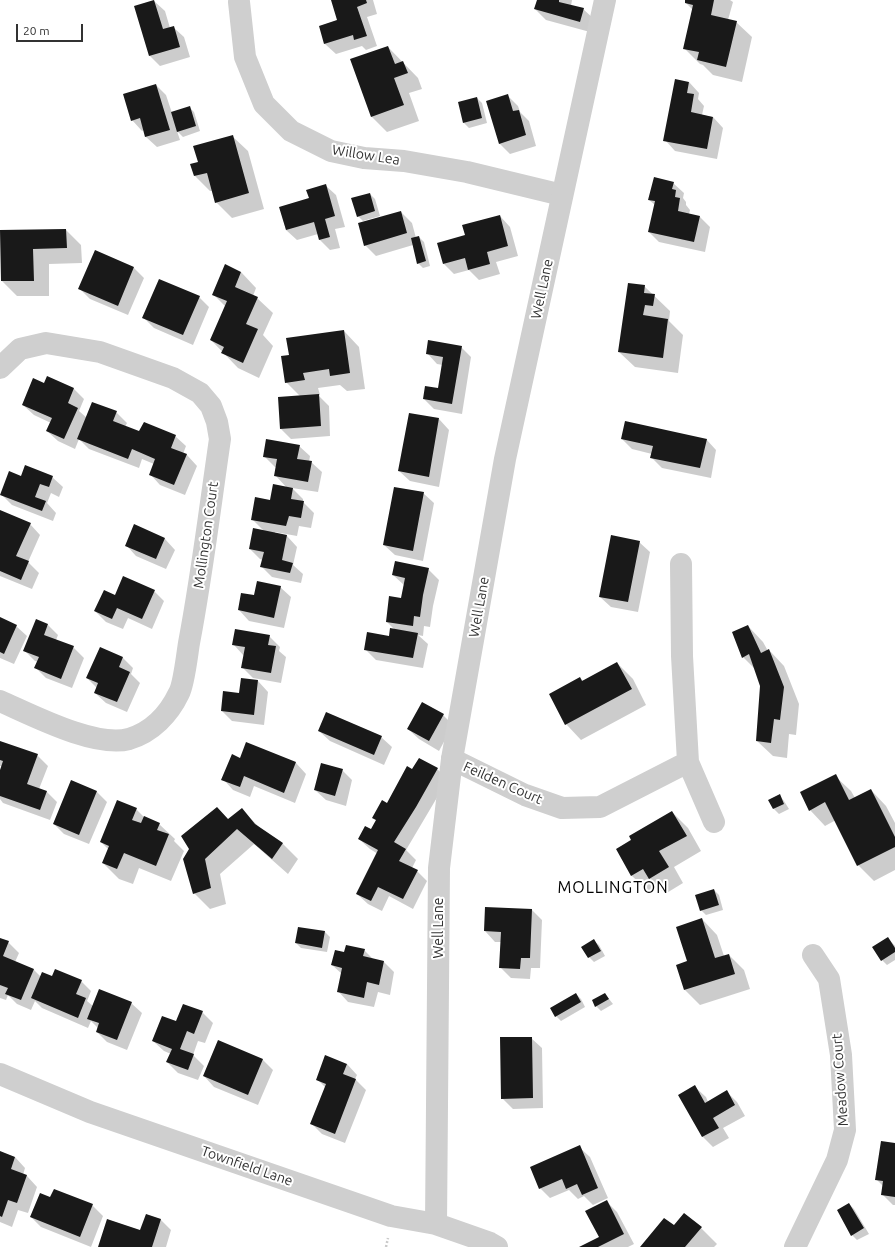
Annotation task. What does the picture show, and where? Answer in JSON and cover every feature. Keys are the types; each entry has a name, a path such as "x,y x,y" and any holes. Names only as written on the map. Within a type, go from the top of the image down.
{"street":[{"name":"Well Lane","path":"436,1224 439,868 452,759 505,459 605,0"},
{"name":"Willow Lea","path":"239,2 245,57 264,104 291,131 331,151 364,158 404,162 467,172 562,195"},
{"name":"Mollington Court","path":"0,368 20,349 46,343 100,352 173,378 200,393 211,406 217,422 220,439 193,622 180,692 166,715 148,730 129,739 106,740 66,730 0,701"},
{"path":"681,564 682,656 688,762 714,822"},
{"name":"Feilden Court","path":"452,759 525,795 562,808 600,808 688,762"},
{"name":"Meadow Court","path":"795,1247 837,1160 845,1130 841,1055 829,979 814,955"},
{"name":"Townfield Lane","path":"0,1074 90,1112 391,1216 436,1224 490,1243 497,1247"}],"building":[{"path":"154,0 163,29 174,26 180,47 149,56 134,6"},
{"path":"331,0 366,0 367,3 357,7 367,36 354,40 353,35 324,44 319,26 337,20"},
{"path":"537,0 559,0 559,2 584,8 580,22 534,9"},
{"path":"685,0 714,0 711,15 737,21 726,67 697,60 699,52 683,49 693,5 685,3"},
{"path":"388,46 395,64 403,61 408,73 394,78 404,105 371,117 350,59"},
{"path":"675,79 689,82 687,93 694,94 691,112 713,117 707,149 663,141"},
{"path":"156,84 170,130 145,137 140,118 131,121 123,94"},
{"path":"508,94 513,111 519,110 526,135 499,144 486,101"},
{"path":"477,97 482,118 463,123 458,102"},
{"path":"190,106 196,126 177,132 171,112"},
{"path":"233,135 249,193 215,203 207,173 194,176 190,164 198,162 193,146"},
{"path":"654,177 674,182 672,189 676,190 675,197 680,198 678,211 700,216 694,242 648,232 655,201 648,200"},
{"path":"326,184 335,216 325,219 330,237 319,240 314,222 286,230 279,207 309,198 306,190"},
{"path":"370,193 375,211 357,217 351,198"},
{"path":"401,211 407,233 364,246 358,223"},
{"path":"500,215 508,246 487,252 490,264 468,270 465,258 443,264 437,243 465,235 462,225"},
{"path":"66,229 67,248 33,249 34,281 1,281 0,230"},
{"path":"419,236 426,261 417,264 411,238"},
{"path":"95,250 134,267 118,306 78,289"},
{"path":"225,264 241,272 235,287 258,297 246,324 258,329 243,363 221,353 224,347 210,340 227,301 212,295"},
{"path":"159,279 200,296 183,335 142,318"},
{"path":"628,283 645,285 644,293 655,294 653,306 645,305 643,315 668,319 663,358 618,352"},
{"path":"344,330 350,373 330,376 329,369 303,373 305,380 285,383 281,356 289,355 286,338"},
{"path":"428,340 462,346 452,404 423,399 425,386 438,388 443,357 426,354"},
{"path":"47,376 74,388 68,403 78,408 64,439 46,431 52,418 22,405 33,378 44,383"},
{"path":"319,394 321,426 280,429 278,397"},
{"path":"92,402 117,411 113,421 139,431 144,422 176,435 171,448 187,454 174,485 149,475 155,459 132,449 128,459 77,439"},
{"path":"409,413 439,418 429,477 398,471"},
{"path":"625,421 707,439 700,468 650,458 653,446 621,439"},
{"path":"266,439 300,445 297,459 312,461 308,482 274,476 277,459 263,457"},
{"path":"25,465 53,476 49,487 40,484 35,497 46,501 42,511 0,495 9,471 21,476"},
{"path":"273,484 293,488 291,499 304,501 301,518 289,516 286,526 251,520 255,497 270,500"},
{"path":"394,487 424,492 413,551 383,545"},
{"path":"0,510 31,523 16,556 29,561 21,580 0,571"},
{"path":"134,524 165,538 156,559 125,546"},
{"path":"253,528 287,535 282,560 293,563 290,573 260,567 264,552 249,549"},
{"path":"611,535 640,541 628,602 599,597"},
{"path":"395,561 429,568 420,617 414,616 413,626 386,622 389,596 401,598 405,578 392,575"},
{"path":"123,576 155,590 142,619 117,608 112,619 94,611 104,590 115,595"},
{"path":"257,581 281,586 274,618 238,610 241,593 254,595"},
{"path":"0,617 17,625 4,654 0,652"},
{"path":"36,619 48,624 44,635 74,646 61,679 34,668 39,657 23,651"},
{"path":"748,625 761,653 769,649 784,687 780,720 774,719 771,743 756,741 760,686 749,654 742,658 732,632"},
{"path":"390,628 418,633 413,658 364,650 367,632 389,636"},
{"path":"235,629 270,635 268,645 276,646 271,673 241,668 245,647 232,645"},
{"path":"100,647 123,657 119,667 130,672 117,702 94,693 98,683 86,678"},
{"path":"617,662 632,689 565,725 549,694 580,677 582,681"},
{"path":"241,678 258,680 254,715 221,711 223,691 239,693"},
{"path":"422,702 444,714 429,741 407,729"},
{"path":"326,712 382,736 374,755 318,731"},
{"path":"0,741 38,754 27,784 47,791 40,810 0,796 0,770 3,761 0,760"},
{"path":"246,742 296,762 284,793 244,776 240,787 221,780 232,754 240,758"},
{"path":"419,758 438,768 394,842 406,849 399,861 418,870 403,899 378,887 371,901 356,894 378,850 358,839 365,826 371,829 376,820 372,818 382,800 387,803 407,766 412,769"},
{"path":"321,763 343,769 335,796 314,790"},
{"path":"836,774 849,800 871,789 895,837 895,847 857,866 825,802 809,811 800,792"},
{"path":"71,780 97,791 79,835 53,824"},
{"path":"780,794 784,804 773,809 768,800"},
{"path":"117,800 137,808 132,820 141,823 144,816 160,823 157,830 169,834 156,866 124,853 117,869 102,863 109,846 100,842"},
{"path":"217,807 228,819 242,808 255,824 283,843 272,859 237,829 205,859 211,888 193,894 183,859 189,849 181,836"},
{"path":"672,811 687,836 659,851 669,867 649,879 643,869 631,876 616,849 631,840 629,836"},
{"path":"714,889 719,905 700,911 695,895"},
{"path":"485,907 532,909 530,958 521,958 520,969 499,968 501,932 484,931"},
{"path":"702,918 715,958 729,954 735,974 684,990 676,965 687,961 676,927"},
{"path":"298,927 325,931 322,948 295,943"},
{"path":"888,937 895,948 895,952 881,961 872,947"},
{"path":"0,938 9,941 3,956 34,969 21,1000 5,994 8,988 0,985"},
{"path":"594,939 601,951 588,958 581,947"},
{"path":"346,945 365,949 363,956 384,961 379,985 367,982 364,998 337,992 342,968 331,965 335,950 344,952"},
{"path":"55,969 82,980 76,994 86,998 78,1018 31,998 42,972 52,976"},
{"path":"99,989 132,1002 117,1040 96,1032 99,1023 87,1019"},
{"path":"576,993 581,1002 555,1017 550,1008"},
{"path":"605,993 609,999 595,1007 592,1000"},
{"path":"183,1004 203,1011 194,1034 187,1031 180,1049 194,1054 188,1070 166,1062 172,1049 152,1041 162,1016 176,1021"},
{"path":"500,1037 532,1037 533,1098 501,1099"},
{"path":"218,1040 263,1059 248,1095 203,1076"},
{"path":"325,1055 347,1064 343,1074 356,1079 335,1134 310,1124 326,1084 316,1080"},
{"path":"695,1085 705,1103 727,1090 735,1105 713,1118 719,1128 702,1137 678,1095"},
{"path":"881,1141 895,1143 895,1197 881,1195 883,1181 875,1180"},
{"path":"580,1145 598,1188 582,1195 577,1184 566,1189 562,1179 539,1189 530,1167"},
{"path":"0,1151 15,1157 11,1169 27,1175 17,1203 8,1200 2,1217 0,1216"},
{"path":"54,1189 93,1204 80,1237 30,1217 40,1193 50,1197"},
{"path":"607,1200 624,1234 598,1247 579,1247 599,1237 585,1211"},
{"path":"849,1203 864,1228 851,1236 837,1210"},
{"path":"684,1213 702,1227 685,1247 640,1247 664,1218 674,1225"},
{"path":"146,1214 161,1219 152,1247 98,1247 107,1219 140,1230"}],"district":[{"name":"MOLLINGTON","path":"613,888"}]}
